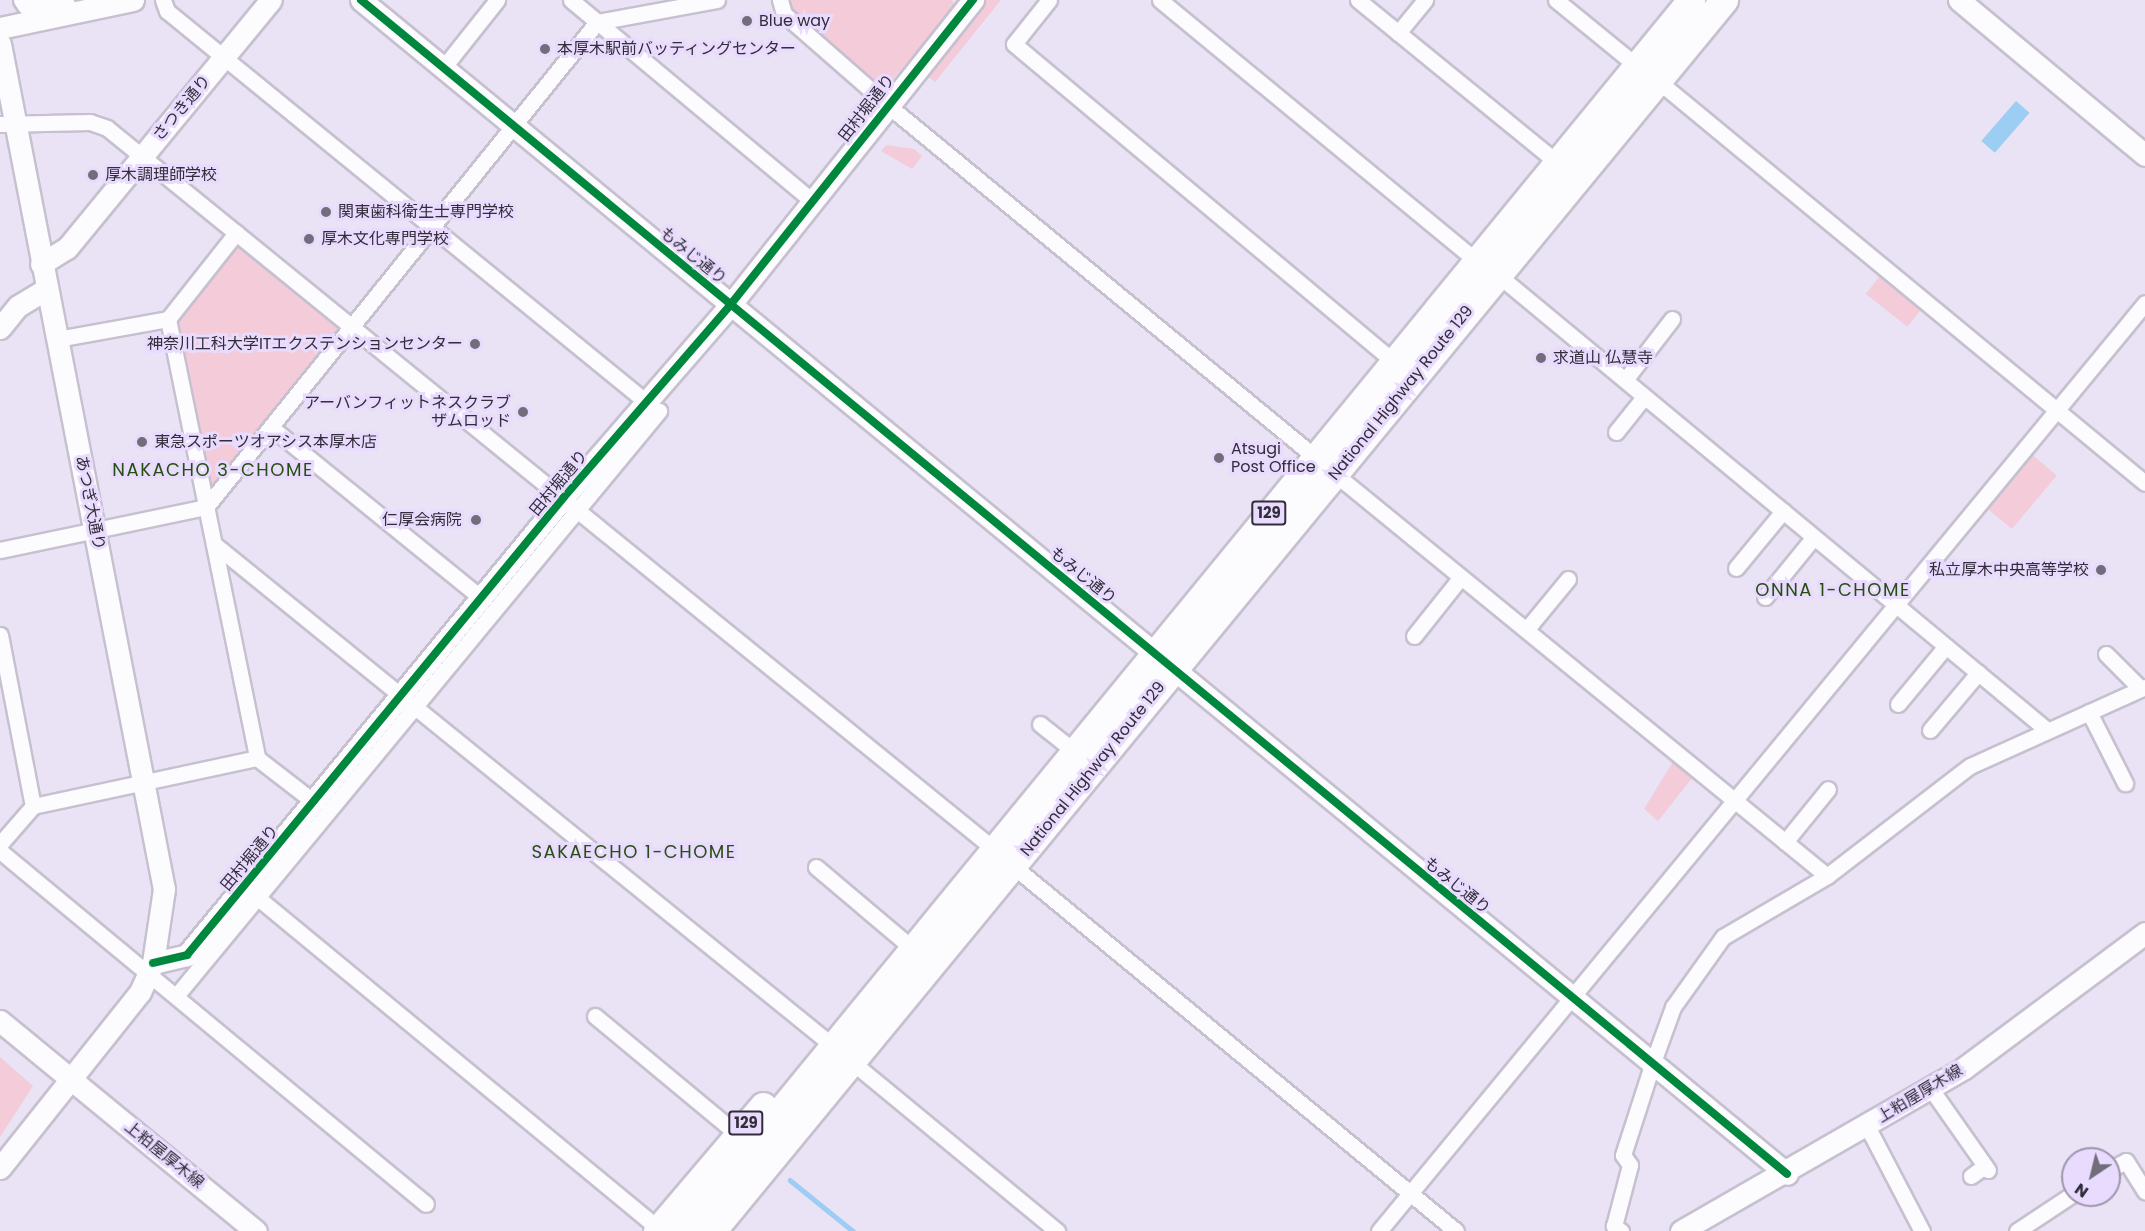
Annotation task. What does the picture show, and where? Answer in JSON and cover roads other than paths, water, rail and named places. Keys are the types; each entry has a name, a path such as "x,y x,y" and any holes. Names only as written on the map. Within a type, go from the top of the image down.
{"highway":[{"name":"National Highway Route 129","path":"712,1231 753,1146 844,1049 912,948 1003,857 1647,74 1691,0"},
{"name":"National Highway Route 129","path":"1325,466 1394,362 1488,268 1558,163 1724,0"},
{"name":"National Highway Route 129","path":"844,1049 872,1038 1003,857 1074,752 1165,661"},
{"name":"129","path":"666,1230 753,1146 844,1049"},
{"name":"129","path":"733,1231 844,1049"}],"street":[{"path":"21,0 25,6 64,0 76,9"},
{"path":"0,28 76,9 133,0"},
{"path":"163,0 166,11 430,228 652,406"},
{"name":"さつき通り","path":"41,264 67,248 271,0"},
{"name":"もみじ通り","path":"361,0 1787,1174"},
{"path":"443,68 497,0"},
{"path":"571,0 812,201"},
{"path":"0,550 206,507 597,22 717,0"},
{"path":"780,0 784,14 888,104 1325,466 1827,876"},
{"path":"1049,0 1014,44 1394,362"},
{"path":"1160,0 1625,380 2047,730"},
{"path":"1358,0 1377,26 1398,33 1558,163"},
{"path":"1398,33 1425,0"},
{"path":"1556,0 2145,483"},
{"path":"1959,0 2145,154"},
{"name":"田村堀通り","path":"151,968 187,955 250,892 314,802 409,700 481,598 570,503 652,406 967,2"},
{"name":"あつぎ大通り","path":"0,44 7,124 57,339 147,785 164,889 151,968"},
{"path":"7,124 90,123 107,128 1003,857 1456,1231"},
{"path":"57,339 168,319 236,233"},
{"path":"0,328 18,306 46,289"},
{"path":"1379,1231 1737,802 2145,303"},
{"path":"168,319 257,758 314,802"},
{"path":"1625,380 1672,319"},
{"path":"1616,432 1644,397"},
{"path":"272,428 481,598"},
{"path":"176,996 250,892 570,503"},
{"path":"1736,568 1783,511"},
{"path":"1765,597 1814,537"},
{"path":"214,544 844,1049 1057,1231"},
{"path":"1414,636 1461,577"},
{"path":"1526,630 1568,579"},
{"path":"0,635 33,806"},
{"path":"1898,704 1946,646"},
{"path":"1621,1231 1614,1226 1630,1165 1623,1155 1652,1065 1673,1007 1723,937 1827,876 1926,795 1970,766 2143,688 2106,654"},
{"path":"1930,730 1978,673"},
{"path":"2089,712 2125,783"},
{"path":"1040,724 1074,752"},
{"path":"0,844 33,806 147,785 257,758"},
{"path":"1785,842 1827,789"},
{"path":"0,851 151,968 176,996 426,1204"},
{"path":"816,867 912,948"},
{"path":"250,892 666,1230"},
{"name":"上粕屋厚木線","path":"1691,1229 1931,1089 2145,933"},
{"path":"0,1167 71,1080 151,968"},
{"path":"595,1016 753,1146"},
{"name":"上粕屋厚木線","path":"0,1021 256,1231"},
{"path":"1931,1089 1986,1168 1971,1176"},
{"path":"1867,1126 1922,1231"},
{"path":"2121,1164 2126,1161 2145,1192"},
{"path":"2026,1228 2061,1203"}],"water":[{"path":"2016,101 2030,113 1995,153 1981,141"}],"waterway":[{"path":"790,1180 853,1231"}],"place":[{"name":"Blue way","path":"747,21"},
{"name":"本厚木駅前バッティングセンター","path":"545,49"},
{"name":"厚木調理師学校","path":"93,175"},
{"name":"関東歯科衛生士専門学校","path":"326,212"},
{"name":"厚木文化専門学校","path":"309,239"},
{"name":"神奈川工科大学ITエクステンションセンター","path":"475,344"},
{"name":"求道山 仏慧寺","path":"1541,358"},
{"name":"アーバンフィットネスクラブ ザムロッド","path":"523,412"},
{"name":"東急スポーツオアシス本厚木店","path":"142,442"},
{"name":"Atsugi Post Office","path":"1219,458"},
{"name":"仁厚会病院","path":"476,520"},
{"name":"私立厚木中央高等学校","path":"2101,570"}],"district":[{"name":"NAKACHO 3-CHOME","path":"213,470"},
{"name":"ONNA 1-CHOME","path":"1833,590"},
{"name":"SAKAECHO 1-CHOME","path":"634,852"}]}
